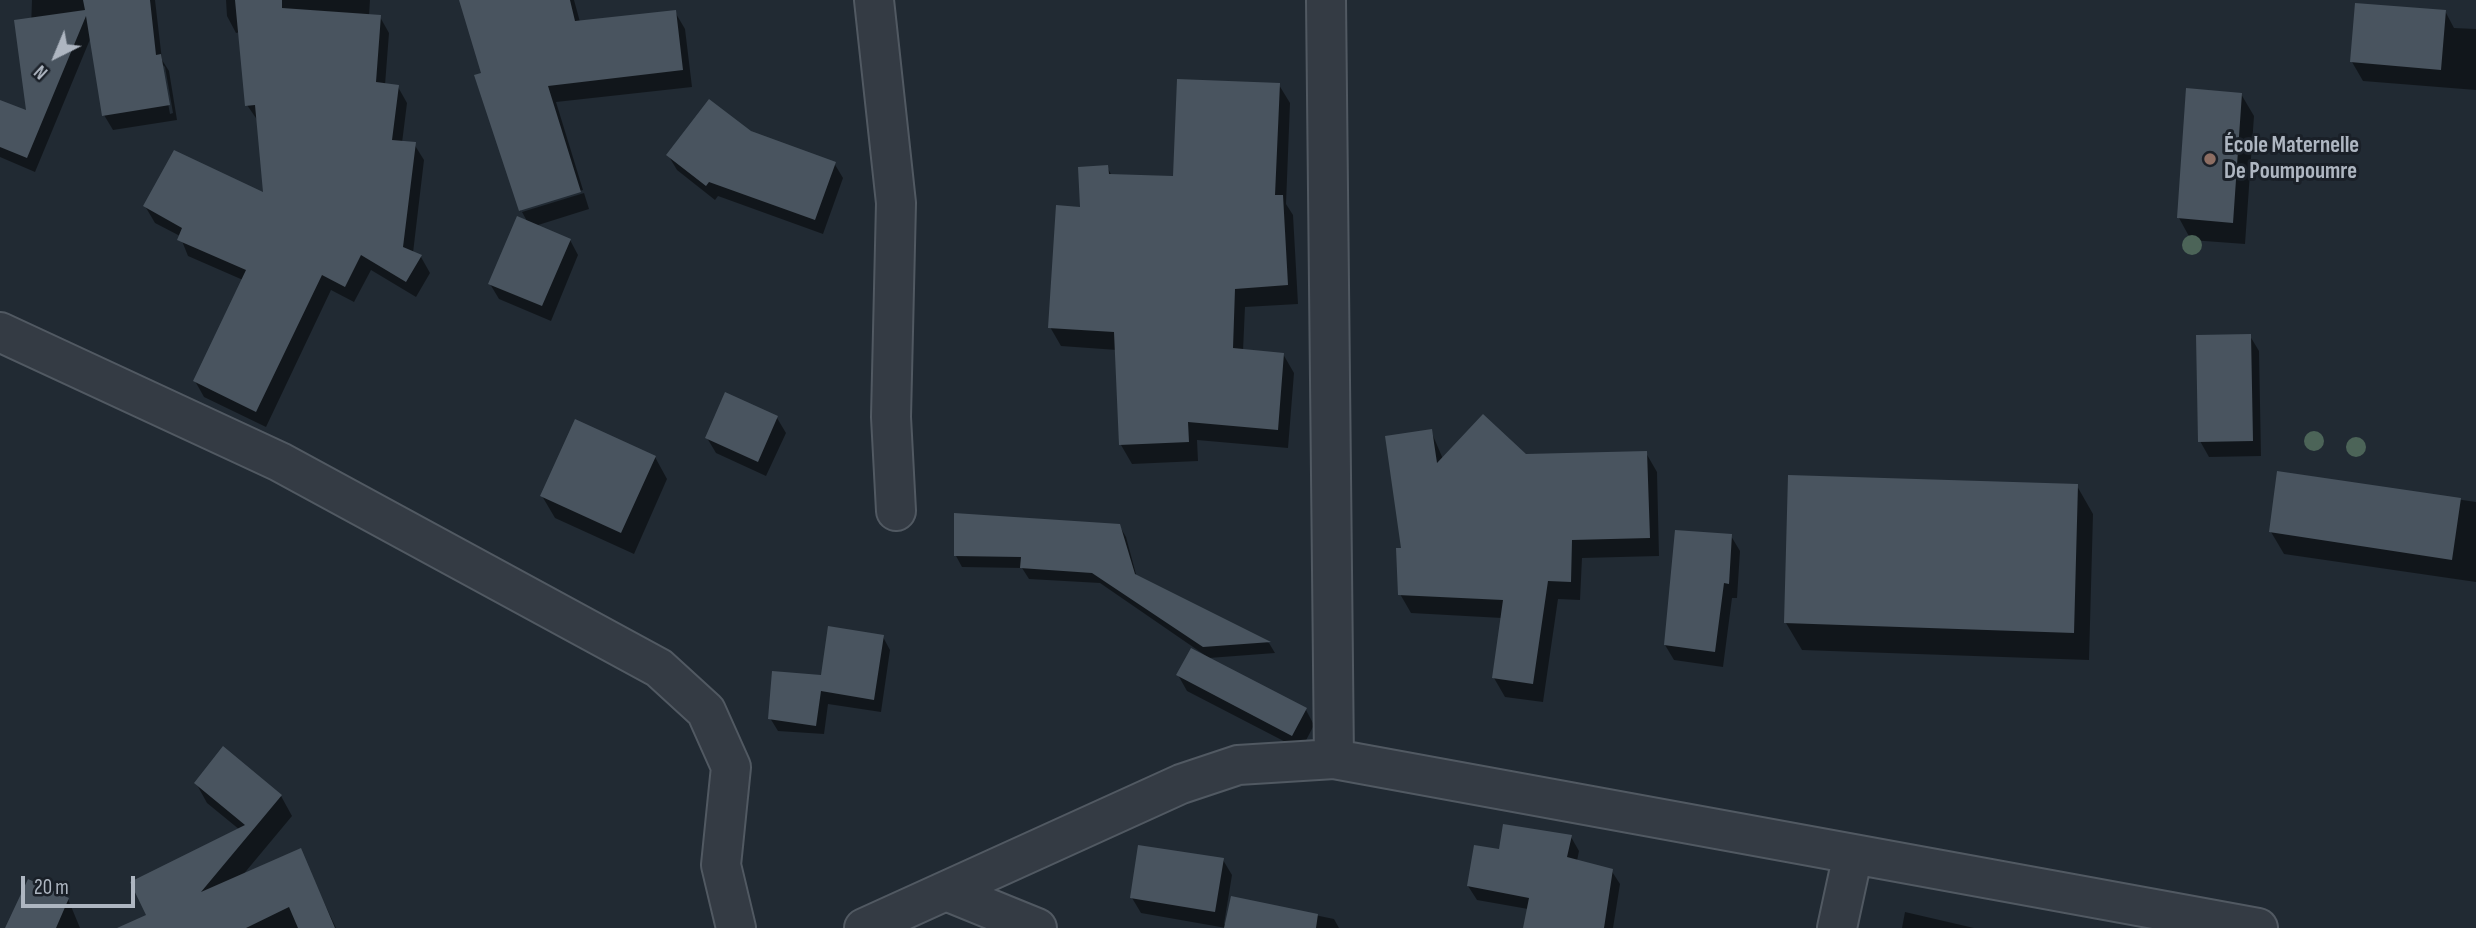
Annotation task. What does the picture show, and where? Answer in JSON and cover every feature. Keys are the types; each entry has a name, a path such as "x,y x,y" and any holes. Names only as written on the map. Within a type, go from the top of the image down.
{"street":[{"path":"874,0 896,203 891,417 896,511"},
{"path":"1326,0 1334,759"},
{"path":"0,332 280,462 659,668 706,711 732,767 721,865 736,928"},
{"path":"864,928 1138,803 1238,765 1334,759 2258,928"},
{"path":"1837,928 1853,854"},
{"path":"946,891 1037,928"}],"building":[{"path":"83,0 150,0 156,55 161,54 170,105 102,116 86,16 27,158 0,147 0,100 26,110 14,20 85,10"},
{"path":"235,0 282,0 282,8 381,15 376,82 399,85 392,140 416,142 403,247 422,255 406,282 361,255 345,287 322,275 256,412 193,381 246,270 177,240 182,228 143,206 174,150 263,192 255,105 245,106"},
{"path":"459,0 570,0 575,21 676,10 683,70 548,86 581,192 519,211 474,75 481,73"},
{"path":"2355,3 2446,10 2441,70 2350,62"},
{"path":"1177,79 1280,83 1275,195 1283,195 1288,285 1235,289 1233,348 1284,353 1278,430 1188,422 1189,442 1119,445 1114,332 1048,328 1056,205 1080,207 1078,167 1108,165 1109,174 1173,176"},
{"path":"2186,88 2242,93 2233,223 2177,218"},
{"path":"709,99 751,131 836,162 815,220 709,182 706,186 666,155"},
{"path":"517,216 571,239 542,306 488,284"},
{"path":"2251,334 2253,441 2198,442 2196,335"},
{"path":"725,392 778,416 758,462 705,438"},
{"path":"1483,414 1526,454 1647,451 1650,538 1572,540 1571,582 1548,581 1533,684 1492,678 1503,600 1398,595 1396,548 1401,548 1385,436 1432,429 1437,463"},
{"path":"575,419 656,456 621,533 540,496"},
{"path":"2277,471 2461,498 2452,560 2269,532"},
{"path":"1788,475 2078,484 2074,633 1784,623"},
{"path":"954,513 1120,524 1135,574 1271,642 1203,647 1092,573 1020,568 1021,557 954,556"},
{"path":"1675,530 1732,534 1729,584 1724,583 1715,652 1664,645"},
{"path":"828,626 884,635 874,700 821,691 816,726 768,719 772,671 821,675"},
{"path":"1191,648 1307,708 1292,736 1176,675"},
{"path":"223,746 282,795 201,892 301,848 335,928 298,928 289,907 246,928 117,928 146,915 130,882 245,825 194,783"},
{"path":"1503,824 1572,835 1567,857 1613,869 1604,928 1523,928 1529,898 1467,886 1474,845 1499,849"},
{"path":"1138,845 1224,858 1215,912 1130,898"},
{"path":"28,879 69,898 56,928 5,928"},
{"path":"1231,896 1318,914 1316,928 1224,928"}],"place":[{"name":"École Maternelle De Poumpoumre","path":"2210,159"}]}
